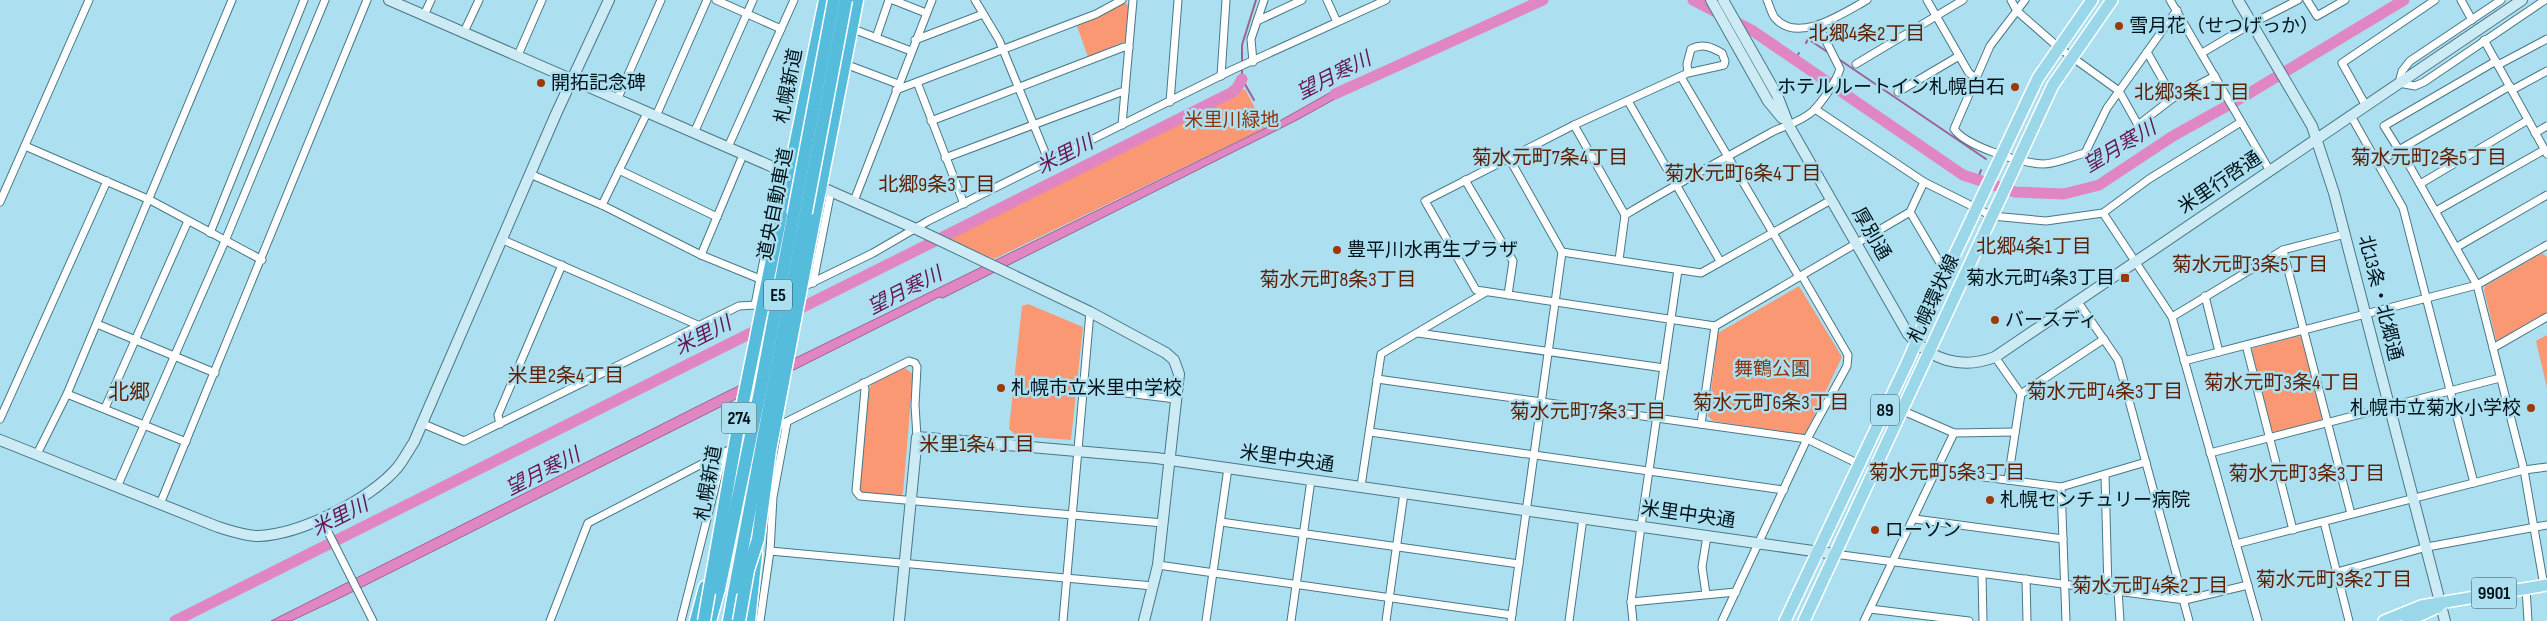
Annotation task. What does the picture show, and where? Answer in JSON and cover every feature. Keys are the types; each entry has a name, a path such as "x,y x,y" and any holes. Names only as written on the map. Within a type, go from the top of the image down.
{"highway":[{"name":"札幌新道","path":"699,619 718,537 738,422 825,0"},
{"name":"道央自動車道","path":"715,621 719,589 758,402 834,0"},
{"name":"道央自動車道","path":"731,621 735,588 846,0"},
{"name":"274","path":"739,621 748,570 758,539 770,450 814,220 826,189 845,64 858,0"},
{"path":"749,621 758,539"},
{"name":"E5","path":"710,621 719,589"}],"main road":[{"name":"札幌環状線","path":"1785,621 2038,78 2092,0"},
{"name":"札幌環状線","path":"1804,621 2053,85 2112,0"},
{"name":"9901","path":"2384,621 2421,606 2441,605 2526,588 2546,586"},
{"name":"9901","path":"2407,621 2441,605"}],"street":[{"path":"0,202 89,0"},
{"path":"37,454 67,394 150,200 232,0"},
{"path":"210,232 304,0"},
{"path":"117,487 143,424 176,357 325,0"},
{"path":"160,504 262,260 367,0"},
{"path":"388,0 918,230 1090,312 1166,353 1174,360 1179,374 1158,565 1144,621"},
{"path":"424,15 431,0"},
{"path":"464,32 479,0"},
{"path":"518,55 542,0"},
{"path":"0,440 218,527 257,536 289,531 321,518 377,486 397,468 414,442 501,239 609,0"},
{"path":"617,100 661,0"},
{"path":"602,205 619,170 651,114 706,0"},
{"path":"716,0 781,29"},
{"path":"694,133 753,0"},
{"path":"728,148 794,0"},
{"path":"876,38 889,0"},
{"path":"893,0 926,13"},
{"path":"854,201 932,0"},
{"path":"975,0 1003,49 1032,125 1049,162"},
{"path":"845,64 897,87 917,82 1096,14 1122,0"},
{"path":"1122,125 1133,0"},
{"path":"1170,102 1178,0"},
{"path":"1221,76 1226,0"},
{"path":"1251,63 1250,47 1264,0"},
{"path":"1257,21 1302,0"},
{"path":"1326,0 1338,22"},
{"path":"422,423 464,441 739,306 755,305 813,283 918,230 964,204 1232,70 1386,0"},
{"name":"厚別通","path":"1710,0 1790,126 1904,328 1915,342 1929,353"},
{"name":"厚別通","path":"1723,0 1773,98"},
{"path":"1767,0 1775,18 1793,27 1818,25 1867,0"},
{"path":"1928,0 1969,73 1976,78"},
{"path":"1856,64 1963,0"},
{"path":"2011,0 2017,11 2058,47 2119,91 2138,125 2174,98 2214,76"},
{"path":"2025,0 1990,46 1954,124 1954,130 1973,142 2002,154 2045,164 2085,153 2107,108 2177,10"},
{"path":"2170,0 2270,171"},
{"name":"北13条・北郷通","path":"2238,0 2274,60 2317,139 2345,234 2445,621"},
{"path":"2202,53 2251,24 2298,0"},
{"path":"2308,0 2317,16 2345,0"},
{"path":"2366,106 2342,63 2435,0"},
{"path":"2461,0 2472,20"},
{"path":"2501,0 2410,61 2402,71 2399,83 2415,86 2424,82 2545,0"},
{"name":"米里行啓通","path":"1929,353 1944,360 1962,364 1979,362 1995,357 2522,0"},
{"path":"915,40 983,14"},
{"path":"1625,215 1675,185 1775,131 1790,126 1815,109 1838,74 1839,67 1818,25"},
{"path":"853,28 911,51"},
{"path":"2546,586 2524,470 2477,285 2436,211 2384,126 2497,63 2547,39"},
{"path":"2436,211 2546,152 2484,40"},
{"path":"1688,73 1687,64 1691,49 1699,45 1708,46 1722,52 1726,61 1724,65 1681,76 1574,125 1425,201 1476,290 1715,326 1910,212 1924,182"},
{"path":"931,121 1124,47 1129,48"},
{"path":"2147,52 2174,98"},
{"path":"1898,92 1959,56"},
{"path":"2378,162 2511,88 2547,71"},
{"path":"1681,76 1730,157 1772,234 1801,276 1848,355 1846,366 1807,439 1722,621"},
{"path":"917,82 964,204"},
{"path":"945,158 1125,92"},
{"path":"1628,101 1720,261"},
{"path":"1815,109 1924,182 1977,209 1992,216 2046,221 2103,213 2149,179 2241,122"},
{"path":"2351,116 2403,208 2474,483"},
{"path":"2420,184 2528,120"},
{"path":"1574,125 1625,215 1619,260"},
{"path":"2535,133 2547,126"},
{"path":"25,146 150,200 262,260"},
{"path":"701,255 743,155"},
{"path":"1158,565 1390,598 1512,618 1562,252 1509,158"},
{"path":"619,170 717,217"},
{"path":"530,174 602,205 701,255 760,279"},
{"path":"755,305 779,181 790,174"},
{"path":"0,419 107,180"},
{"path":"1465,180 1513,261 1508,295"},
{"path":"813,283 826,189"},
{"path":"2457,247 2547,195"},
{"path":"1562,252 1701,272 1831,200"},
{"path":"1910,212 1946,273"},
{"path":"2103,213 2172,316 2258,621"},
{"path":"105,408 188,220"},
{"path":"2172,316 2283,250 2345,234"},
{"path":"501,239 700,326"},
{"path":"2184,361 2477,285 2546,247"},
{"path":"2283,250 2351,514"},
{"path":"500,424 498,415 562,265"},
{"path":"1633,621 1631,602 1640,526 1650,471 1678,270"},
{"path":"1361,486 1381,354 1487,292"},
{"path":"2205,296 2219,352"},
{"path":"2078,302 2118,360 2185,600 2189,621"},
{"path":"1062,621 1085,388 1090,312"},
{"path":"2493,348 2547,317"},
{"path":"97,324 214,373"},
{"path":"1701,424 1715,326"},
{"path":"1418,333 1664,368"},
{"path":"2021,394 2104,339"},
{"path":"2246,345 2293,530"},
{"path":"1995,357 2021,394 2008,480"},
{"path":"550,621 588,523 724,452 909,361 915,363 917,367 914,405 917,437 899,621"},
{"path":"2210,453 2500,378"},
{"path":"1377,379 1656,420 1701,424 1807,439 1859,464"},
{"path":"863,383 865,389 856,491 860,496 1163,524"},
{"path":"1085,388 1176,399"},
{"path":"67,394 186,442"},
{"path":"1901,410 1954,433 2015,432"},
{"path":"760,621 770,551 773,497 787,422"},
{"path":"1370,432 1784,490"},
{"path":"1864,621 1915,519 1954,433"},
{"name":"米里中央通","path":"917,437 1169,460 1834,554"},
{"path":"681,621 724,452"},
{"path":"1937,471 2062,487 2146,462"},
{"path":"2236,544 2524,470 2547,467"},
{"path":"1206,621 1228,468"},
{"path":"2105,475 2108,590"},
{"path":"1291,621 1311,480"},
{"path":"2062,487 2066,621"},
{"path":"1386,621 1404,493"},
{"path":"321,518 373,621"},
{"path":"1569,621 1584,518"},
{"path":"1915,519 2064,539"},
{"path":"1221,522 1519,564"},
{"path":"2324,522 2349,621"},
{"path":"2337,572 2427,547 2547,525"},
{"path":"1706,594 1702,567 1707,536"},
{"path":"770,551 1153,586"},
{"path":"1834,554 2185,600 2248,585"},
{"path":"1982,574 1983,621"},
{"path":"2026,579 2027,621"},
{"path":"2526,588 2528,621"},
{"path":"1631,602 1736,592"},
{"path":"2118,592 2120,621"},
{"path":"1870,609 1969,621"}],"green space":[{"path":"1125,3 1129,6 1126,41 1088,57 1077,26"},
{"name":"米里川緑地","path":"1245,89 1265,128 994,259 946,239"},
{"path":"2542,253 2547,257 2547,313 2499,341 2496,340 2484,290 2485,286"},
{"name":"舞鶴公園","path":"1799,286 1842,357 1805,435 1713,421 1708,416 1718,333"},
{"path":"1028,304 1083,327 1071,440 1017,436 1009,429 1022,306"},
{"path":"2547,335 2547,388 2536,341"},
{"path":"2301,337 2322,417 2321,420 2275,432 2272,431 2252,351 2253,348"},
{"path":"905,368 913,374 903,493 899,497 862,493 860,489 869,389 872,384"}],"shaded area":[{"path":"1347,83 1351,90 1297,120 943,298 939,297 344,596 291,621 271,621 720,395 1276,123"}],"waterway":[{"path":"1242,63 1242,45 1256,0"},
{"name":"望月寒川","path":"1335,94 1543,0"},
{"name":"望月寒川","path":"1693,0 1753,31 1963,175 2015,192 2064,194 2099,185 2173,136 2243,97 2404,0"},
{"path":"1806,43 1809,37"},
{"path":"1808,39 1829,53"},
{"path":"1795,59 1799,53"},
{"path":"1837,58 1986,159"},
{"path":"1242,68 1242,79 1254,100"},
{"name":"米里川","path":"791,313 1231,93 1237,88 1242,79"},
{"path":"1262,116 1268,127"},
{"path":"1977,181 1981,170"},
{"name":"米里川","path":"175,621 763,327"}],"place":[{"name":"雪月花（せつげっか）","path":"2119,26"},
{"name":"開拓記念碑","path":"541,83"},
{"name":"ホテルルートイン札幌白石","path":"2015,87"},
{"name":"豊平川水再生プラザ","path":"1337,250"},
{"name":"菊水元町4条3丁目","path":"2125,278"},
{"name":"バースディ","path":"1995,320"},
{"name":"札幌市立米里中学校","path":"1001,388"},
{"name":"札幌市立菊水小学校","path":"2531,408"},
{"name":"札幌センチュリー病院","path":"1990,500"},
{"name":"ローソン","path":"1875,530"}],"district":[{"name":"北郷4条2丁目","path":"1867,34"},
{"name":"北郷3条1丁目","path":"2192,93"},
{"name":"菊水元町7条4丁目","path":"1550,158"},
{"name":"菊水元町2条5丁目","path":"2429,158"},
{"name":"菊水元町6条4丁目","path":"1743,174"},
{"name":"北郷9条3丁目","path":"937,185"},
{"name":"北郷4条1丁目","path":"2034,247"},
{"name":"菊水元町3条5丁目","path":"2250,265"},
{"name":"菊水元町8条3丁目","path":"1338,280"},
{"name":"米里2条4丁目","path":"566,376"},
{"name":"菊水元町3条4丁目","path":"2282,383"},
{"name":"北郷","path":"129,392"},
{"name":"菊水元町4条3丁目","path":"2105,392"},
{"name":"菊水元町6条3丁目","path":"1771,403"},
{"name":"菊水元町7条3丁目","path":"1588,412"},
{"name":"米里1条4丁目","path":"977,445"},
{"name":"菊水元町5条3丁目","path":"1947,473"},
{"name":"菊水元町3条3丁目","path":"2307,474"},
{"name":"菊水元町3条2丁目","path":"2334,580"},
{"name":"菊水元町4条2丁目","path":"2150,586"}]}
